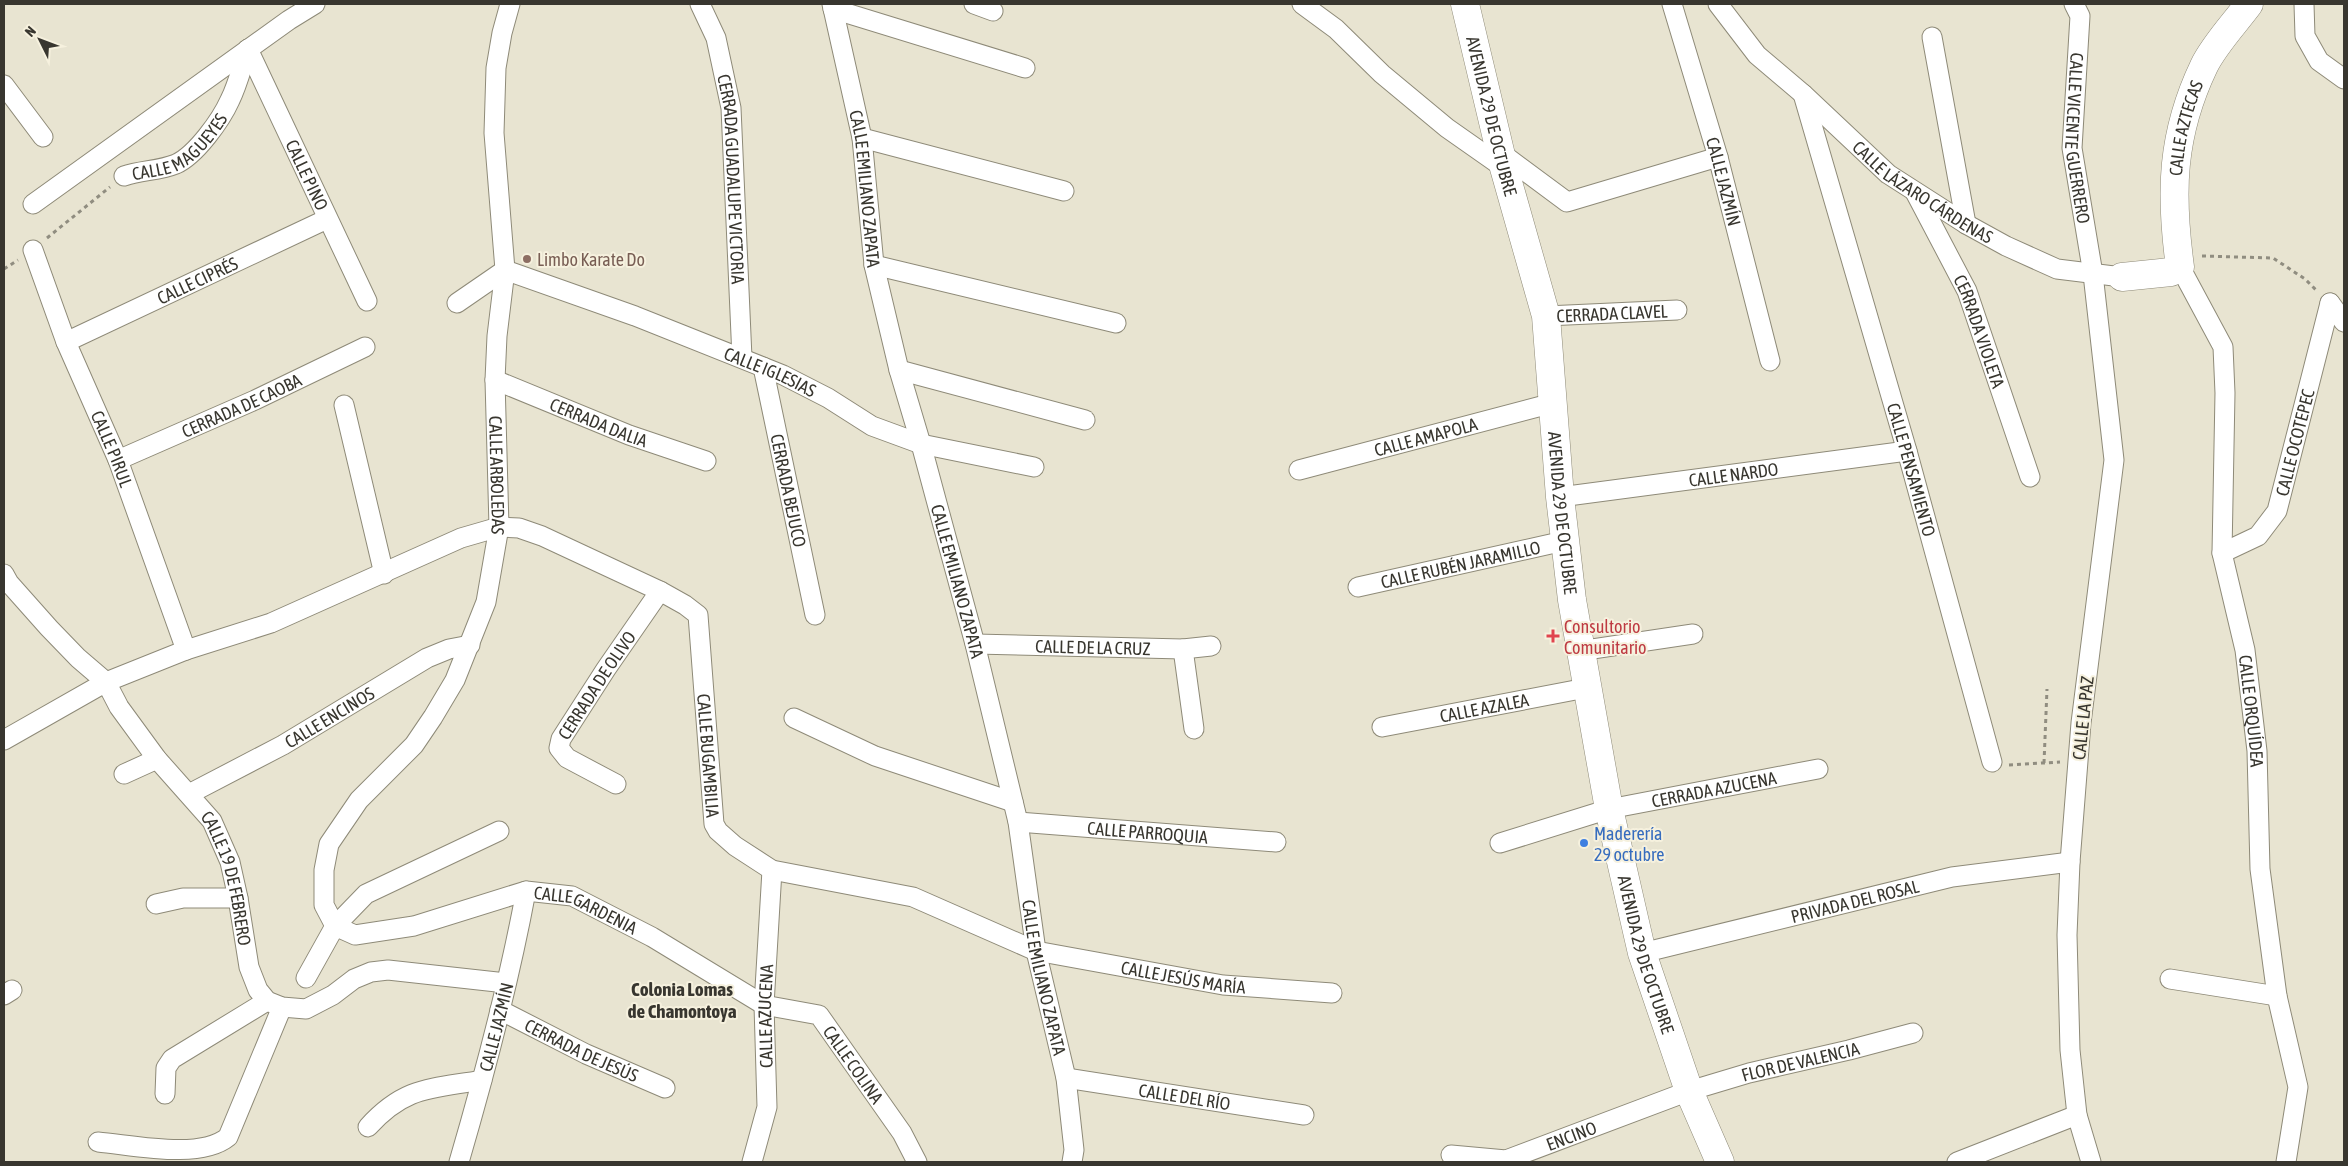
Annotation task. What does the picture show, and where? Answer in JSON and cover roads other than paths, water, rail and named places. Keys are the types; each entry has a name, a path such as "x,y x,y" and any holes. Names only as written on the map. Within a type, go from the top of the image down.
{"street":[{"name":"CALLE MAGUEYES","path":"33,204 248,49 315,4"},
{"name":"CALLE ARBOLEDAS","path":"335,926 324,905 324,870 329,844 359,800 414,744 455,680 486,602 499,527 495,380 505,270 494,133 496,68 502,33 510,4"},
{"name":"CERRADA GUADALUPE VICTORIA","path":"700,4 716,38 731,108 742,358"},
{"path":"974,4 993,11"},
{"path":"1302,4 1336,29 1382,74 1447,128 1567,202 1718,157"},
{"path":"1326,4 1336,29"},
{"name":"AVENIDA 29 DE OCTUBRE","path":"1465,4 1502,161 1546,316 1564,541 1579,650 1609,809 1642,953 1688,1091 1720,1162"},
{"name":"CALLE JAZMÍN","path":"1672,4 1718,157 1770,361"},
{"name":"CALLE LÁZARO CÁRDENAS","path":"1718,4 1757,55 1803,94 1888,174 1966,224 2006,246 2057,269 2122,277 2175,269"},
{"name":"CALLE VICENTE GUERRERO","path":"2074,4 2080,16 2072,148 2093,274"},
{"name":"CALLE AZTECAS","path":"2175,269 2173,216 2177,145 2205,64 2249,4"},
{"path":"2304,4 2305,36 2319,61 2344,79"},
{"path":"833,7 1025,68"},
{"name":"CALLE EMILIANO ZAPATA","path":"833,7 862,138 874,265 899,370 922,444 975,644 1018,822 1036,951 1066,1078 1077,1158"},
{"path":"1932,37 1966,224"},
{"name":"CALLE MAGUEYES","path":"124,176 139,171 163,169 179,163 202,144 230,101 248,49"},
{"name":"CALLE PINO","path":"248,49 367,300"},
{"path":"4,84 42,137"},
{"name":"CALLE PENSAMIENTO","path":"1803,94 1907,451 1992,762"},
{"path":"862,138 1064,191"},
{"name":"CERRADA VIOLETA","path":"1915,191 1967,291 2030,477"},
{"name":"CALLE CIPRÉS","path":"66,342 328,219"},
{"name":"CALLE PIRUL","path":"33,250 66,342 118,460 186,650"},
{"path":"874,265 1116,323"},
{"name":"CALLE ORQUÍDEA","path":"2175,269 2223,347 2225,393 2222,553 2245,650 2257,751 2260,869 2277,996 2298,1087 2286,1162"},
{"path":"457,303 505,270"},
{"name":"CALLE IGLESIAS","path":"505,270 635,316 783,374 828,398 872,426 922,444 1034,467"},
{"name":"CALLE LA PAZ","path":"2091,1162 2078,1116 2070,1050 2067,935 2070,862 2081,723 2114,460 2093,274"},
{"name":"CALLE OCOTEPEC","path":"2222,553 2258,536 2277,511 2330,303 2344,322"},
{"name":"CERRADA CLAVEL","path":"1546,316 1677,310"},
{"name":"CERRADA DE CAOBA","path":"118,460 255,400 365,346"},
{"name":"CERRADA BEJUCO","path":"763,367 815,615"},
{"path":"899,370 1085,420"},
{"name":"CERRADA DALIA","path":"495,380 629,435 706,461"},
{"name":"CALLE AMAPOLA","path":"1299,470 1553,404"},
{"path":"344,405 384,574"},
{"name":"CALLE NARDO","path":"1560,497 1907,451"},
{"path":"4,740 106,682 186,650 271,623 461,538 499,527"},
{"name":"CALLE BUGAMBILIA","path":"499,527 519,528 542,536 660,591 685,605 698,615 714,824 735,846 772,870 913,897 1036,951"},
{"name":"CALLE RUBÉN JARAMILLO","path":"1358,587 1564,541"},
{"name":"CALLE 19 DE FEBRERO","path":"5,581 78,658 106,682 119,707 157,759 212,821 230,862 249,967 258,990 275,1004"},
{"name":"CERRADA DE OLIVO","path":"616,784 567,758 559,748 561,739 606,669 660,591"},
{"path":"1579,650 1693,634"},
{"name":"CALLE DE LA CRUZ","path":"975,644 1183,649 1210,646"},
{"name":"CALLE ENCINOS","path":"189,794 283,745 427,658 449,649 470,645"},
{"path":"1183,649 1194,730"},
{"name":"CALLE AZALEA","path":"1382,727 1586,688"},
{"path":"794,718 874,756 1013,802"},
{"path":"124,774 157,759"},
{"name":"CERRADA AZUCENA","path":"1500,843 1609,809 1818,769"},
{"name":"CALLE PARROQUIA","path":"1018,822 1276,842"},
{"path":"306,978 335,926 366,894 498,832"},
{"name":"PRIVADA DEL ROSAL","path":"1642,953 1952,877 2070,862"},
{"name":"CALLE AZUCENA","path":"752,1162 767,1107 764,1005 772,870"},
{"name":"CALLE JAZMÍN","path":"459,1162 500,1010 516,944 526,891"},
{"name":"CALLE GARDENIA","path":"335,926 354,935 375,934 414,926 526,891 572,896 652,937 764,1005"},
{"path":"156,904 183,898 238,898"},
{"name":"CALLE JESÚS MARÍA","path":"1036,951 1223,985 1332,993"},
{"path":"165,1094 166,1068 172,1059 275,1004 306,1009 333,995 354,979 371,972 388,970 506,983"},
{"path":"2170,979 2277,996"},
{"path":"98,1142 181,1150 220,1144 228,1137 275,1004"},
{"name":"CALLE COLINA","path":"764,1005 820,1015 902,1133 917,1162"},
{"name":"CERRADA DE JESÚS","path":"500,1010 586,1054 665,1088"},
{"name":"FLOR DE VALENCIA","path":"1688,1091 1749,1073 1850,1050 1913,1033"},
{"name":"CALLE DEL RÍO","path":"1066,1078 1304,1115"},
{"path":"368,1127 382,1111 398,1100 415,1092 482,1080"},
{"name":"ENCINO","path":"1451,1155 1506,1160 1688,1091"},
{"path":"1957,1162 2078,1116"}],"place":[{"name":"Limbo Karate Do","path":"527,259"},
{"name":"Consultorio Comunitario","path":"1553,636"},
{"name":"Maderería 29 octubre","path":"1584,843"}],"district":[{"name":"Colonia Lomas de Chamontoya","path":"682,1000"}]}
